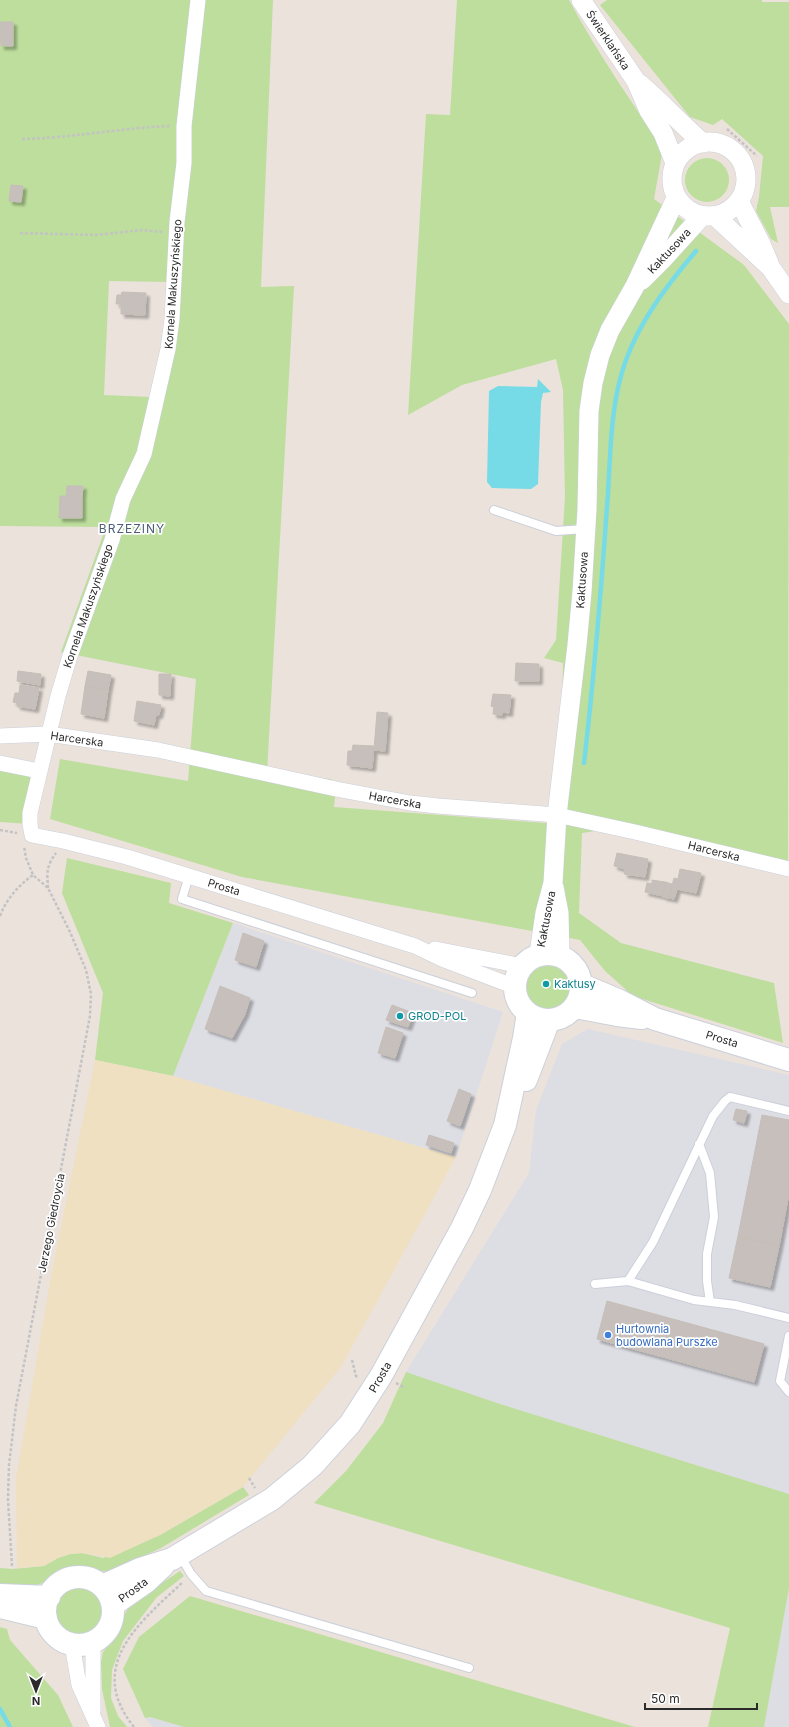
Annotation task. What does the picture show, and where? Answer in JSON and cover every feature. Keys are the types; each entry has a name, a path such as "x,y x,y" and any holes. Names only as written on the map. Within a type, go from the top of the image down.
{"main road":[{"path":"541,959 570,961 577,969 582,985 581,996 575,1007 561,1018 549,1020 538,1018 528,1013 518,1002 515,987 517,976 541,959"},
{"name":"Prosta","path":"582,985 619,1008 789,1060"},
{"name":"Prosta","path":"575,1007 619,1008"},
{"name":"Prosta","path":"516,1097 528,1013"},
{"name":"Prosta","path":"112,1605 143,1576 242,1518 282,1492 324,1455 350,1424 381,1376 462,1228 488,1173 516,1097 549,1020"},
{"name":"Prosta","path":"102,1586 143,1576"},
{"path":"70,1579 87,1579 102,1586 110,1597 112,1605 112,1619 104,1634 82,1643 57,1637 50,1628 48,1607 60,1584 70,1579"},
{"path":"3,1602 48,1607"}],"street":[{"name":"Kornela Makuszyńskiego","path":"27,838 30,824 30,813 39,771 70,656 112,540 123,499 144,454 168,349 172,319 176,233 184,163 184,126 198,0"},
{"name":"Świerklańska","path":"580,0 636,81 649,110 663,133 675,163"},
{"name":"Świerklańska","path":"636,81 703,143"},
{"path":"709,216 728,211 739,201 743,194 746,179 745,171 740,160 732,151 725,146 714,143 703,143 695,145 687,150 675,163 672,177 673,192 676,198 688,210 709,216 771,268"},
{"name":"Kaktusowa","path":"541,959 545,912 553,883 557,815 577,645 585,529 590,411 593,384 600,355 610,330 635,286 676,198"},
{"path":"739,201 760,242 771,268 789,294"},
{"name":"Kaktusowa","path":"635,286 709,216"},
{"name":"Harcerska","path":"0,736 48,734 158,750 336,789 410,803 557,815 628,830 789,869"},
{"path":"0,763 39,771"},
{"name":"Prosta","path":"27,838 64,841 120,855 189,876 415,946 442,959 515,987"},
{"name":"Prosta","path":"415,946 541,959"},
{"path":"82,1643 79,1685 96,1722"},
{"path":"82,1643 96,1722"}],"lane":[{"path":"494,510 556,531 585,529"},
{"path":"189,876 182,899 472,994"},
{"path":"628,1281 653,1242 713,1116 725,1101 730,1097 789,1110"},
{"path":"699,1144 710,1173 714,1217 707,1254 707,1281 710,1302"},
{"path":"595,1284 628,1281 694,1300 734,1305 789,1318"},
{"path":"789,1336 780,1381 789,1392"},
{"path":"176,1556 206,1591 469,1668"}],"path":[{"path":"22,139 53,138 140,127 184,126"},
{"path":"727,129 757,156"},
{"path":"20,233 95,235 143,230 176,233"},
{"name":"Jerzego Giedroycia","path":"12,1566 8,1500 9,1466 16,1406 91,1005 91,994 86,970 70,932 48,888 33,875 26,858 27,838"},
{"name":"Jerzego Giedroycia","path":"48,888 47,870 49,862 64,841"},
{"path":"0,916 10,897 23,882 33,875"},
{"path":"134,1727 117,1700 115,1690 115,1670 119,1658 138,1626 191,1574"}],"shaded area":[{"path":"233,923 503,1012 456,1157 173,1076"},
{"path":"588,1029 789,1075 789,1494 497,1403 406,1372 529,1173 536,1110 562,1044"},
{"path":"789,1588 789,1727 764,1727"},
{"path":"150,1717 184,1727 153,1727 145,1718"}],"green space":[{"path":"0,0 273,0 261,287 294,286 267,773 331,779 336,789 334,807 559,824 563,663 544,658 556,640 565,497 563,390 556,359 462,385 408,415 426,114 450,115 457,0 569,0 602,57 663,148 654,199 744,265 789,324 788,864 622,827 582,833 579,913 621,943 774,983 783,1043 633,996 605,971 580,940 242,877 50,819 60,759 188,781 196,679 61,652 106,527 0,526","holes":["109,281 169,282 164,351 151,397 104,395"]},
{"path":"607,0 762,0 762,2 789,2 789,207 770,207 778,243 771,239 756,211 759,197 763,156 722,119 713,125 690,117 600,5"},
{"path":"707,158 719,162 725,168 729,180 725,192 719,198 707,202 695,198 689,192 685,180 689,168 695,162"},
{"path":"0,770 30,777 30,824 0,822"},
{"path":"67,858 171,883 169,903 233,923 173,1076 95,1060 103,993 62,893"},
{"path":"547,962 556,964 564,969 569,977 571,986 569,995 564,1003 556,1008 547,1010 538,1008 530,1003 525,995 523,986 525,977 530,969 538,964"},
{"path":"406,1372 497,1403 789,1494 789,1588 764,1727 708,1727 730,1628 314,1503 346,1471 383,1423"},
{"path":"243,1487 249,1495 161,1548 109,1572 82,1567 73,1567 67,1568 46,1581 33,1586 0,1583 0,1568 13,1569 44,1566 58,1558 70,1554 82,1553 103,1558 160,1535"},
{"path":"180,1571 184,1576 157,1597 123,1641 112,1670 111,1698 118,1716 127,1727 110,1727 102,1689 101,1662 103,1652 118,1633 124,1615 132,1603"},
{"path":"75,1588 83,1588 92,1592 98,1598 102,1611 98,1624 92,1630 83,1634 75,1634 66,1630 60,1624 56,1615 56,1607 60,1598 66,1592"},
{"path":"190,1596 635,1727 184,1727 150,1717 145,1718 123,1669 139,1637"},
{"path":"0,1627 7,1629 10,1640 58,1695 73,1727 0,1727"}],"sand":[{"path":"95,1060 173,1076 456,1157 341,1367 243,1487 160,1535 110,1558 82,1553 70,1554 58,1558 44,1566 17,1568 16,1478 51,1276"}],"water":[{"path":"538,379 551,392 543,393 541,402 538,484 531,489 492,488 487,482 489,391 498,386 537,387"}],"building":[{"path":"0,22 13,22 13,46 1,46"},
{"path":"11,185 23,186 21,202 9,201"},
{"path":"122,292 146,293 145,315 121,314 121,304 116,304 117,295 121,295"},
{"path":"67,486 83,486 82,496 66,496"},
{"path":"60,496 82,496 82,518 59,518"},
{"path":"516,663 539,664 539,681 515,681"},
{"path":"18,671 41,674 40,685 17,681"},
{"path":"88,671 111,675 108,690 85,686"},
{"path":"159,674 171,674 170,696 159,695"},
{"path":"20,685 39,688 35,709 17,706 17,703 13,702 15,693 19,693"},
{"path":"85,686 108,690 104,718 81,714"},
{"path":"493,694 511,695 509,713 502,712 502,715 493,714 494,707 491,706"},
{"path":"137,701 161,705 159,715 156,715 154,725 134,721"},
{"path":"377,712 388,713 385,751 374,750"},
{"path":"353,745 374,746 372,768 347,765 348,751 352,751"},
{"path":"617,853 648,859 645,877 624,874 625,869 614,866"},
{"path":"680,869 701,873 696,893 677,889 674,899 669,898 674,878 678,879"},
{"path":"652,880 665,882 663,896 645,892 647,883 652,884"},
{"path":"665,882 672,884 669,898 663,897"},
{"path":"243,933 264,941 256,967 235,960"},
{"path":"220,986 250,998 245,1014 232,1038 205,1029"},
{"name":"GROD-POL","path":"392,1005 413,1013 408,1027 386,1020"},
{"path":"386,1027 403,1033 395,1058 378,1053"},
{"path":"459,1089 471,1094 460,1126 447,1121"},
{"path":"736,1109 747,1111 744,1123 733,1120"},
{"path":"762,1115 789,1120 789,1193 779,1246 738,1236"},
{"path":"429,1135 454,1143 451,1153 426,1145"},
{"path":"738,1236 779,1246 770,1287 729,1278"},
{"path":"607,1301 764,1344 754,1382 597,1339"}],"waterway":[{"path":"584,763 597,635 616,395 626,360 639,330 656,302 696,251"},
{"path":"0,1709 10,1727"}],"place":[{"name":"Kaktusy","path":"546,984"},
{"name":"GROD-POL","path":"400,1016"},
{"name":"Hurtownia budowlana Purszke","path":"608,1335"}],"district":[{"name":"BRZEZINY","path":"132,528"}]}
